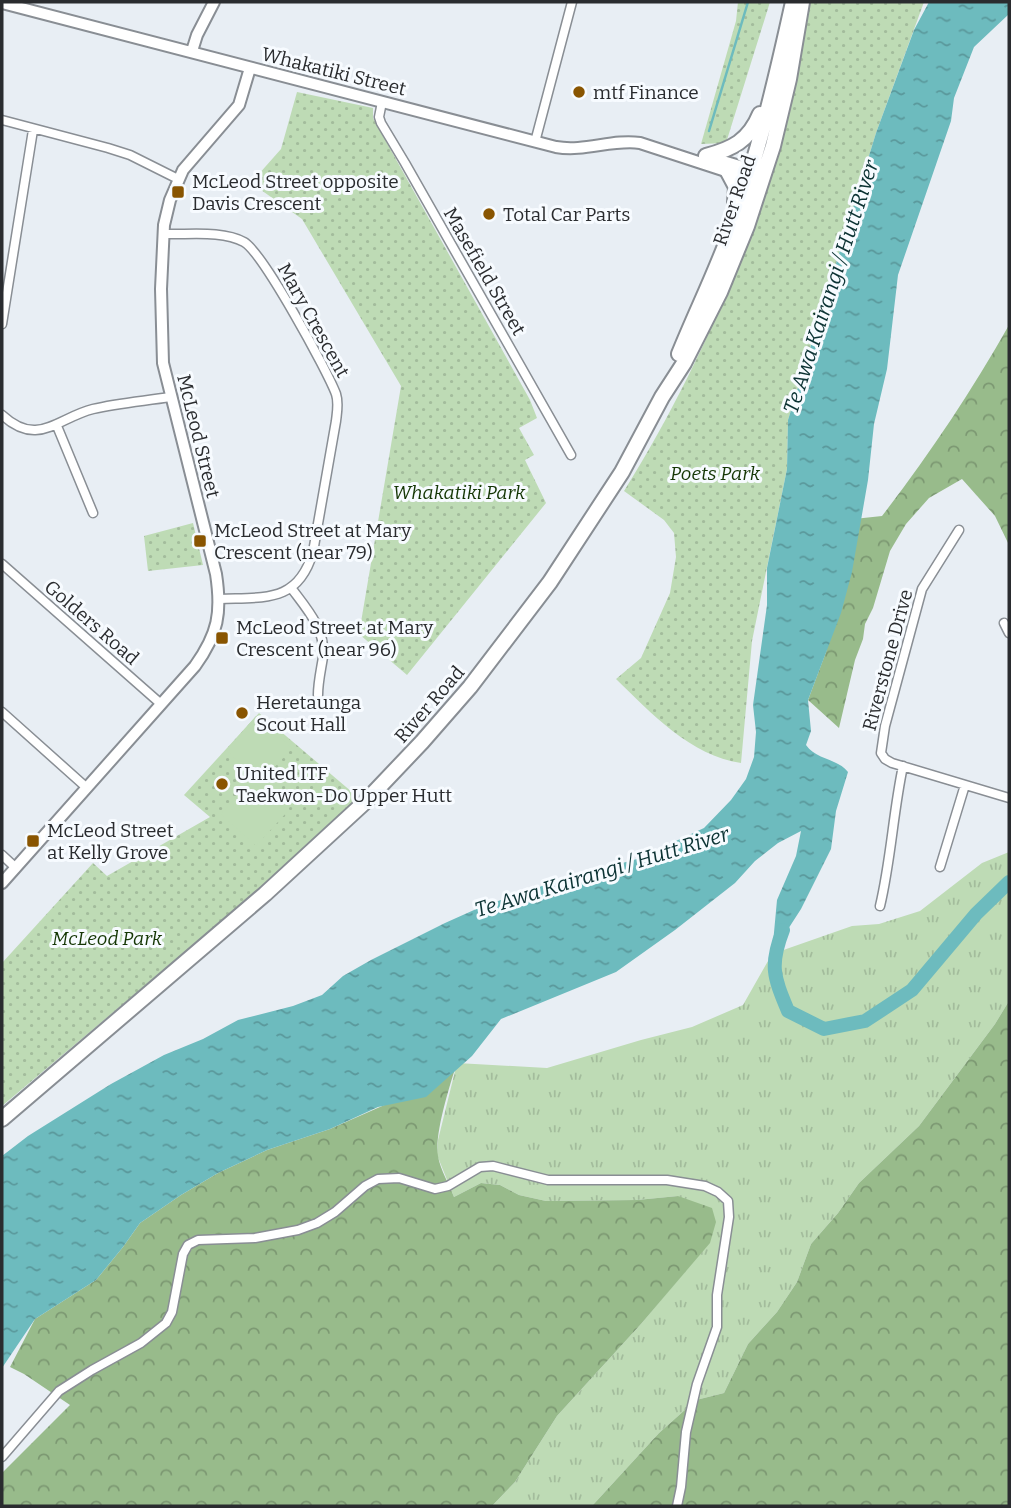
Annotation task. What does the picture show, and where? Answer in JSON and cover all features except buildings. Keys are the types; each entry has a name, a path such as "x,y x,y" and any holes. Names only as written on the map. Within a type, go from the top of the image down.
{"highway":[{"path":"706,156 738,144 756,124 791,2"},
{"name":"River Road","path":"662,397 733,226 772,96 791,2"},
{"path":"706,317 753,188 754,179 750,172 761,160 802,2"},
{"name":"River Road","path":"2,1119 292,871 365,802 470,687 550,582 622,472 662,397 684,363 720,292 763,178 789,79 802,2"},
{"path":"709,283 736,195 736,187 728,172"}],"street":[{"path":"192,51 214,2"},
{"path":"535,142 572,2"},
{"name":"Whakatiki Street","path":"2,3 535,142 570,149 624,141 706,156 743,167 750,172"},
{"name":"McLeod Street","path":"2,883 88,788 206,650 218,623 220,599 216,574 170,397 161,348 164,234 170,200 178,179 190,159 239,105 250,68"},
{"name":"Masefield Street","path":"383,102 379,117 381,124 571,455"},
{"path":"2,120 119,151 178,179"},
{"path":"2,324 33,130"},
{"name":"Whakatiki Street","path":"659,148 741,176 750,172"},
{"name":"Mary Crescent","path":"164,234 227,236 252,248 266,266 335,392 337,421 313,552 308,569 292,589"},
{"path":"2,415 16,426 39,431 57,426 91,410 170,397"},
{"path":"57,426 93,513"},
{"name":"Riverstone Drive","path":"959,530 922,589 885,726 881,753 888,761 1009,798"},
{"name":"Golders Road","path":"2,564 161,704"},
{"path":"220,599 268,597 292,589 314,618 323,642 324,654 318,695"},
{"path":"1004,623 1009,633"},
{"path":"2,712 88,788"},
{"path":"880,906 887,875 895,805 904,766"},
{"path":"940,867 965,785"},
{"path":"2,855 16,868"},
{"path":"2,1457 59,1391 141,1343 166,1323 172,1312 183,1254 188,1245 198,1240 255,1238 298,1230 335,1212 365,1186 379,1179 399,1178 435,1189 448,1186 480,1167 493,1166 548,1180 667,1180 705,1186 728,1201 729,1217 717,1295 717,1327 697,1384 686,1432 677,1506"}],"green space":[{"path":"738,2 770,2 726,143 701,144 736,21"},
{"name":"Poets Park","path":"809,2 924,2 876,133 788,420 787,469 752,641 741,763 705,752 689,742 658,719 616,679 641,658 670,593 676,557 674,533 664,520 624,491 694,364 752,228 787,120"},
{"name":"Whakatiki Park","path":"297,92 373,108 373,118 530,400 537,418 519,428 534,455 525,460 546,503 407,675 359,634 401,386 302,219 251,183 281,149"},
{"path":"1009,325 1009,545 995,516 962,479 929,498 906,524 890,551 873,608 865,624 839,728 808,700 826,652 854,519 882,516 949,423"},
{"path":"193,523 203,565 148,571 144,536"},
{"name":"McLeod Park","path":"259,713 359,798 288,865 2,1106 2,963 93,863 107,876 210,817 184,795"},
{"path":"256,716 292,748 261,782 226,750"},
{"path":"251,780 287,812 256,846 221,814"},
{"path":"1009,852 1009,1001 919,1126 859,1183 811,1244 797,1282 777,1312 748,1344 724,1393 696,1400 659,1433 592,1506 492,1506 515,1482 557,1416 641,1324 709,1243 678,1196 637,1200 546,1201 519,1195 500,1185 481,1183 454,1197 437,1155 438,1140 457,1063 547,1068 692,1027 743,1005 772,954 852,926 879,924 920,911 982,863"},
{"path":"1009,1001 1009,1506 592,1506 659,1433 696,1400 724,1393 748,1344 777,1312 797,1282 811,1244 859,1183 919,1126"},
{"path":"457,1063 443,1110 437,1147 441,1166 454,1197 481,1183 500,1185 519,1195 546,1201 637,1200 678,1196 712,1208 716,1222 710,1243 557,1416 515,1482 492,1506 2,1506 2,1473 70,1405 10,1367 35,1319 96,1280 140,1223 181,1195 218,1173 267,1150 330,1129 414,1092"}],"water":[{"name":"Te Awa Kairangi / Hutt River","path":"929,2 1009,2 1009,14 974,47 954,98 951,121 898,275 887,369 874,424 868,480 852,572 841,613 808,700 811,731 806,745 815,754 838,764 848,772 836,811 831,849 801,909 772,954 777,900 796,856 801,831 778,843 755,861 735,883 616,972 501,1019 472,1056 426,1097 378,1107 330,1129 267,1150 218,1173 181,1195 140,1223 96,1280 35,1319 2,1368 2,1156 28,1136 111,1084 164,1055 203,1039 238,1020 293,1006 322,995 343,976 445,923 483,906 560,880 637,859 704,828 731,800 746,779 754,757 756,732 753,705 767,605 767,568 787,469 788,420 876,133 914,30"}],"waterway":[{"path":"709,131 748,2"},
{"path":"783,930 776,953 775,971 788,1011 824,1029 865,1021 912,990 976,914 1009,882"}],"place":[{"name":"mtf Finance","path":"579,92"},
{"name":"McLeod Street opposite Davis Crescent","path":"178,192"},
{"name":"Total Car Parts","path":"489,214"},
{"name":"McLeod Street at Mary Crescent (near 79)","path":"200,541"},
{"name":"McLeod Street at Mary Crescent (near 96)","path":"222,638"},
{"name":"Heretaunga Scout Hall","path":"242,713"},
{"name":"United ITF Taekwon-Do Upper Hutt","path":"222,784"},
{"name":"McLeod Street at Kelly Grove","path":"33,841"}]}
